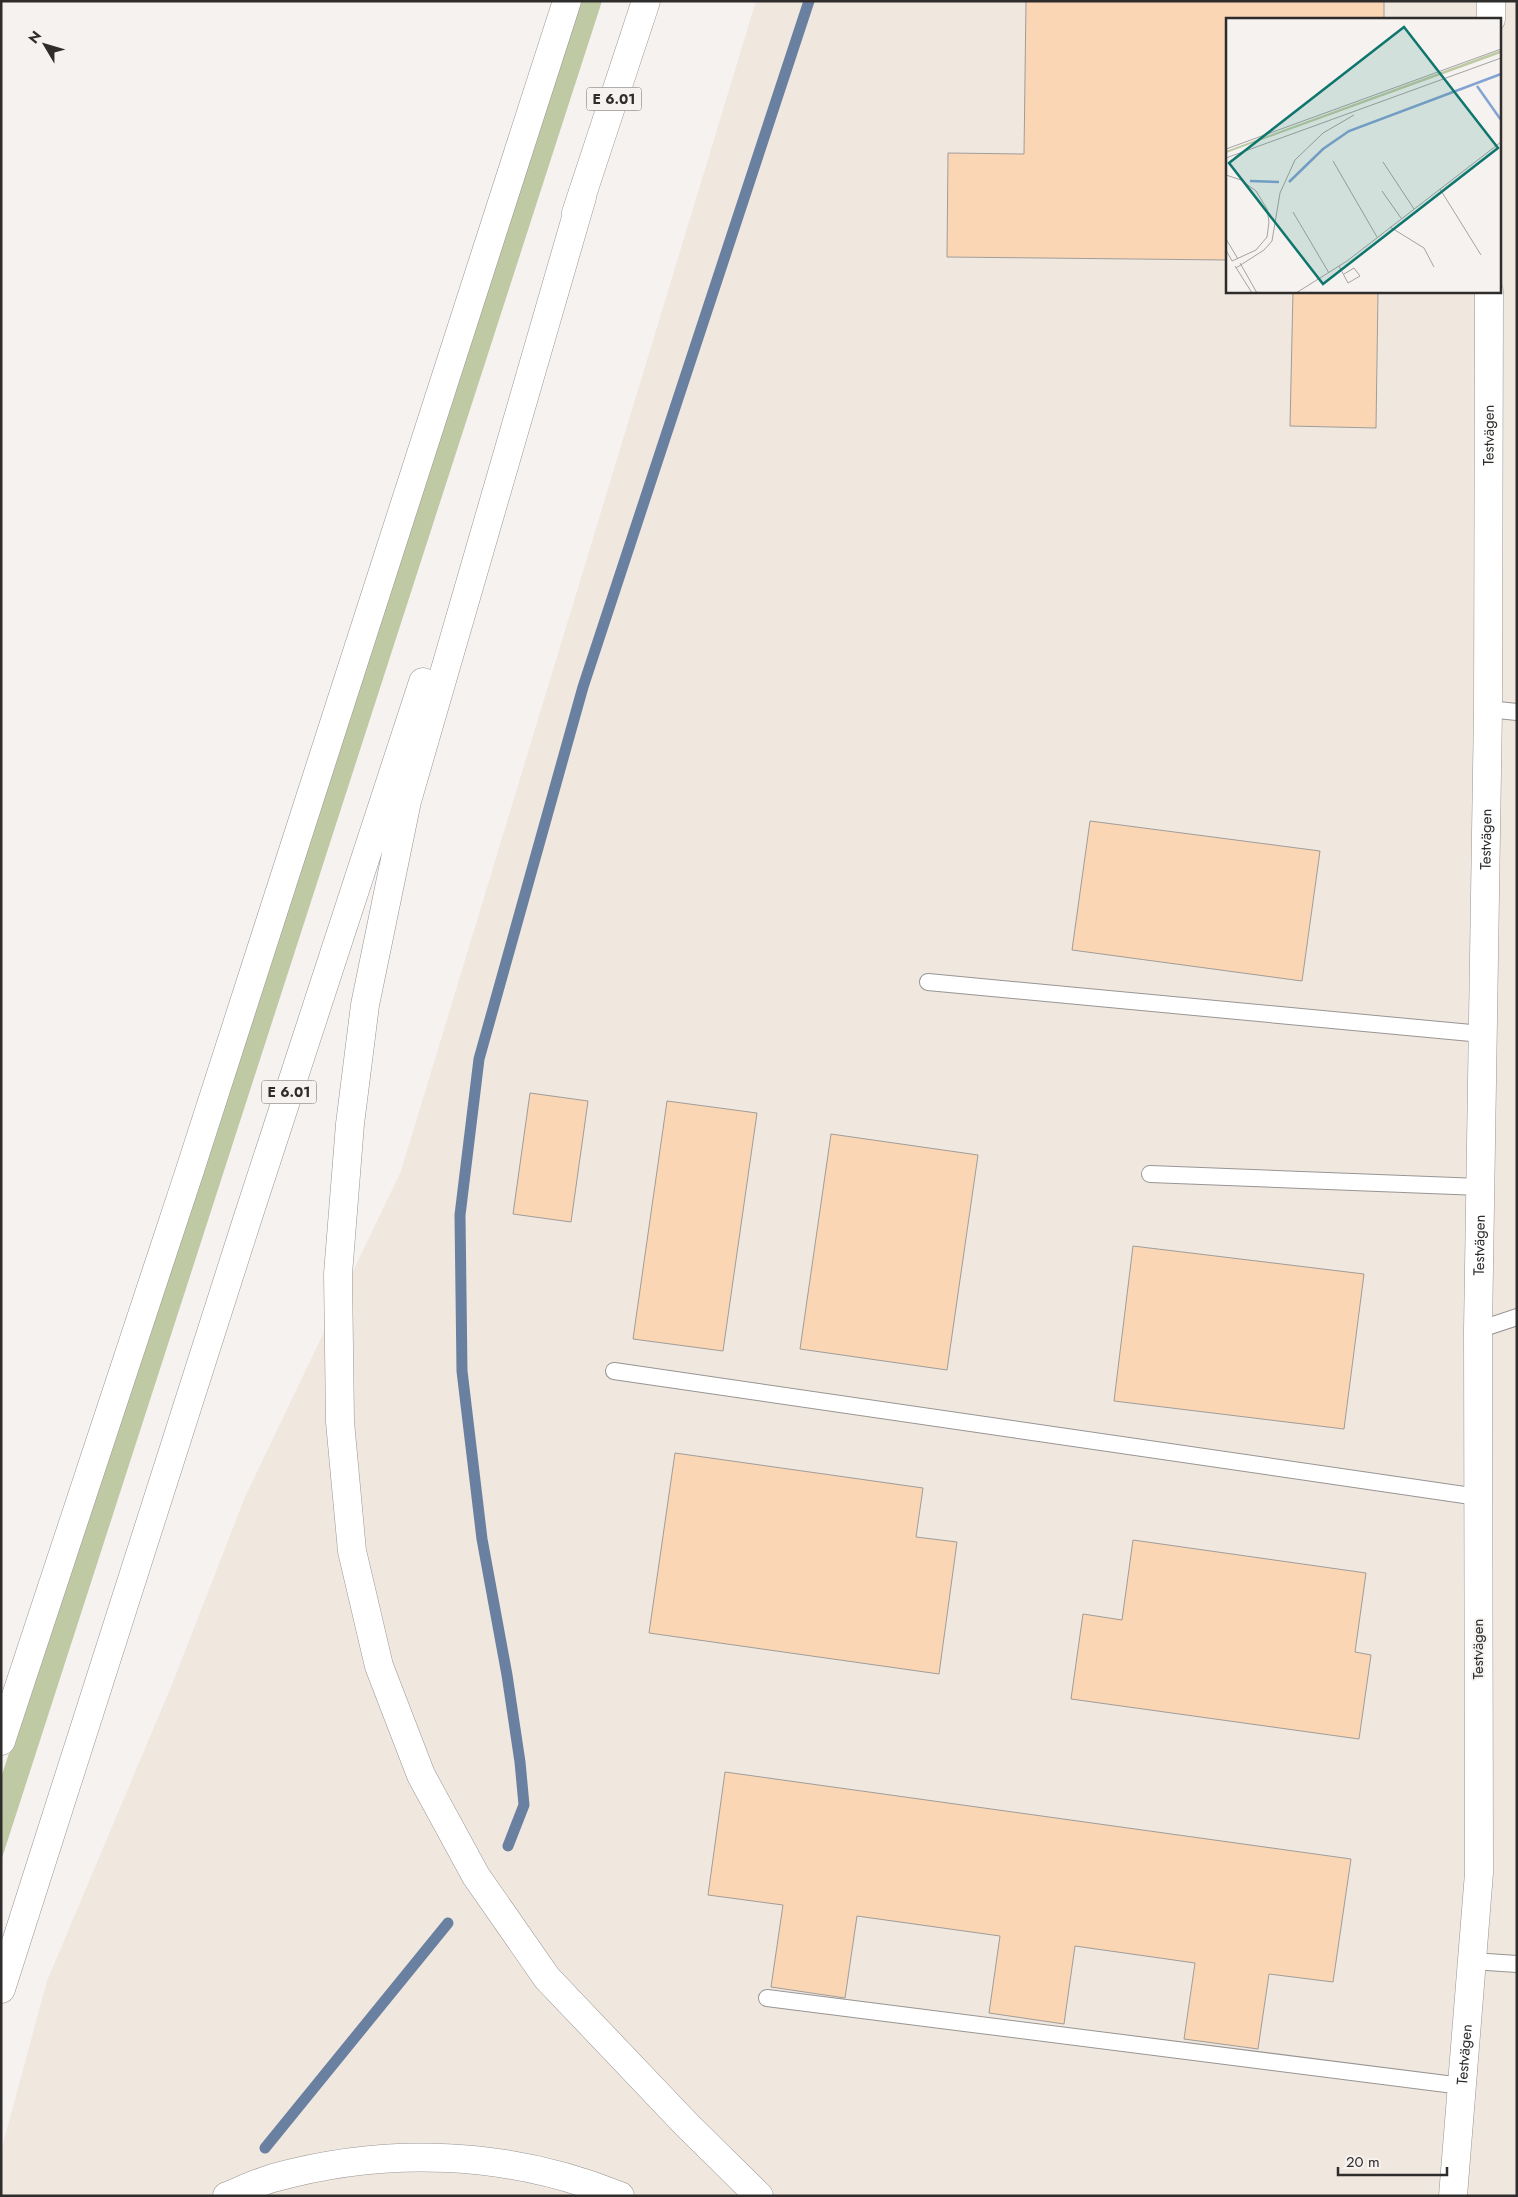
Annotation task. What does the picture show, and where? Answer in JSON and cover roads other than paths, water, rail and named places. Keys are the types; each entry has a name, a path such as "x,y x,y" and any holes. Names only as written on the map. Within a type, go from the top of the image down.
{"main road":[{"path":"1,1740 190,1170 567,1"},
{"name":"E 6.01","path":"1,1989 248,1217 646,1"},
{"path":"1491,1 1491,18"},
{"path":"582,197 407,801 365,1005 350,1124 338,1274 340,1422 352,1551 379,1666 421,1775 476,1876 546,1978 686,2124 759,2196"},
{"name":"Testvägen","path":"1453,2196 1479,1873 1478,1330 1488,709 1490,292"},
{"path":"1,1721 24,1670"},
{"path":"227,2196 272,2179 342,2163 415,2156 449,2156 533,2169 585,2181 620,2196"}],"lane":[{"path":"1488,709 1517,712"},
{"path":"928,982 1482,1034"},
{"path":"1150,1174 1480,1187"},
{"path":"1478,1330 1517,1317"},
{"path":"614,1371 1478,1497"},
{"path":"1472,1961 1517,1964"},
{"path":"767,1998 1462,2086"}],"waterway":[{"path":"508,1846 524,1805 520,1762 507,1675 482,1539 462,1371 460,1215 479,1059 583,687 809,1"},
{"path":"265,2148 448,1923"}]}
